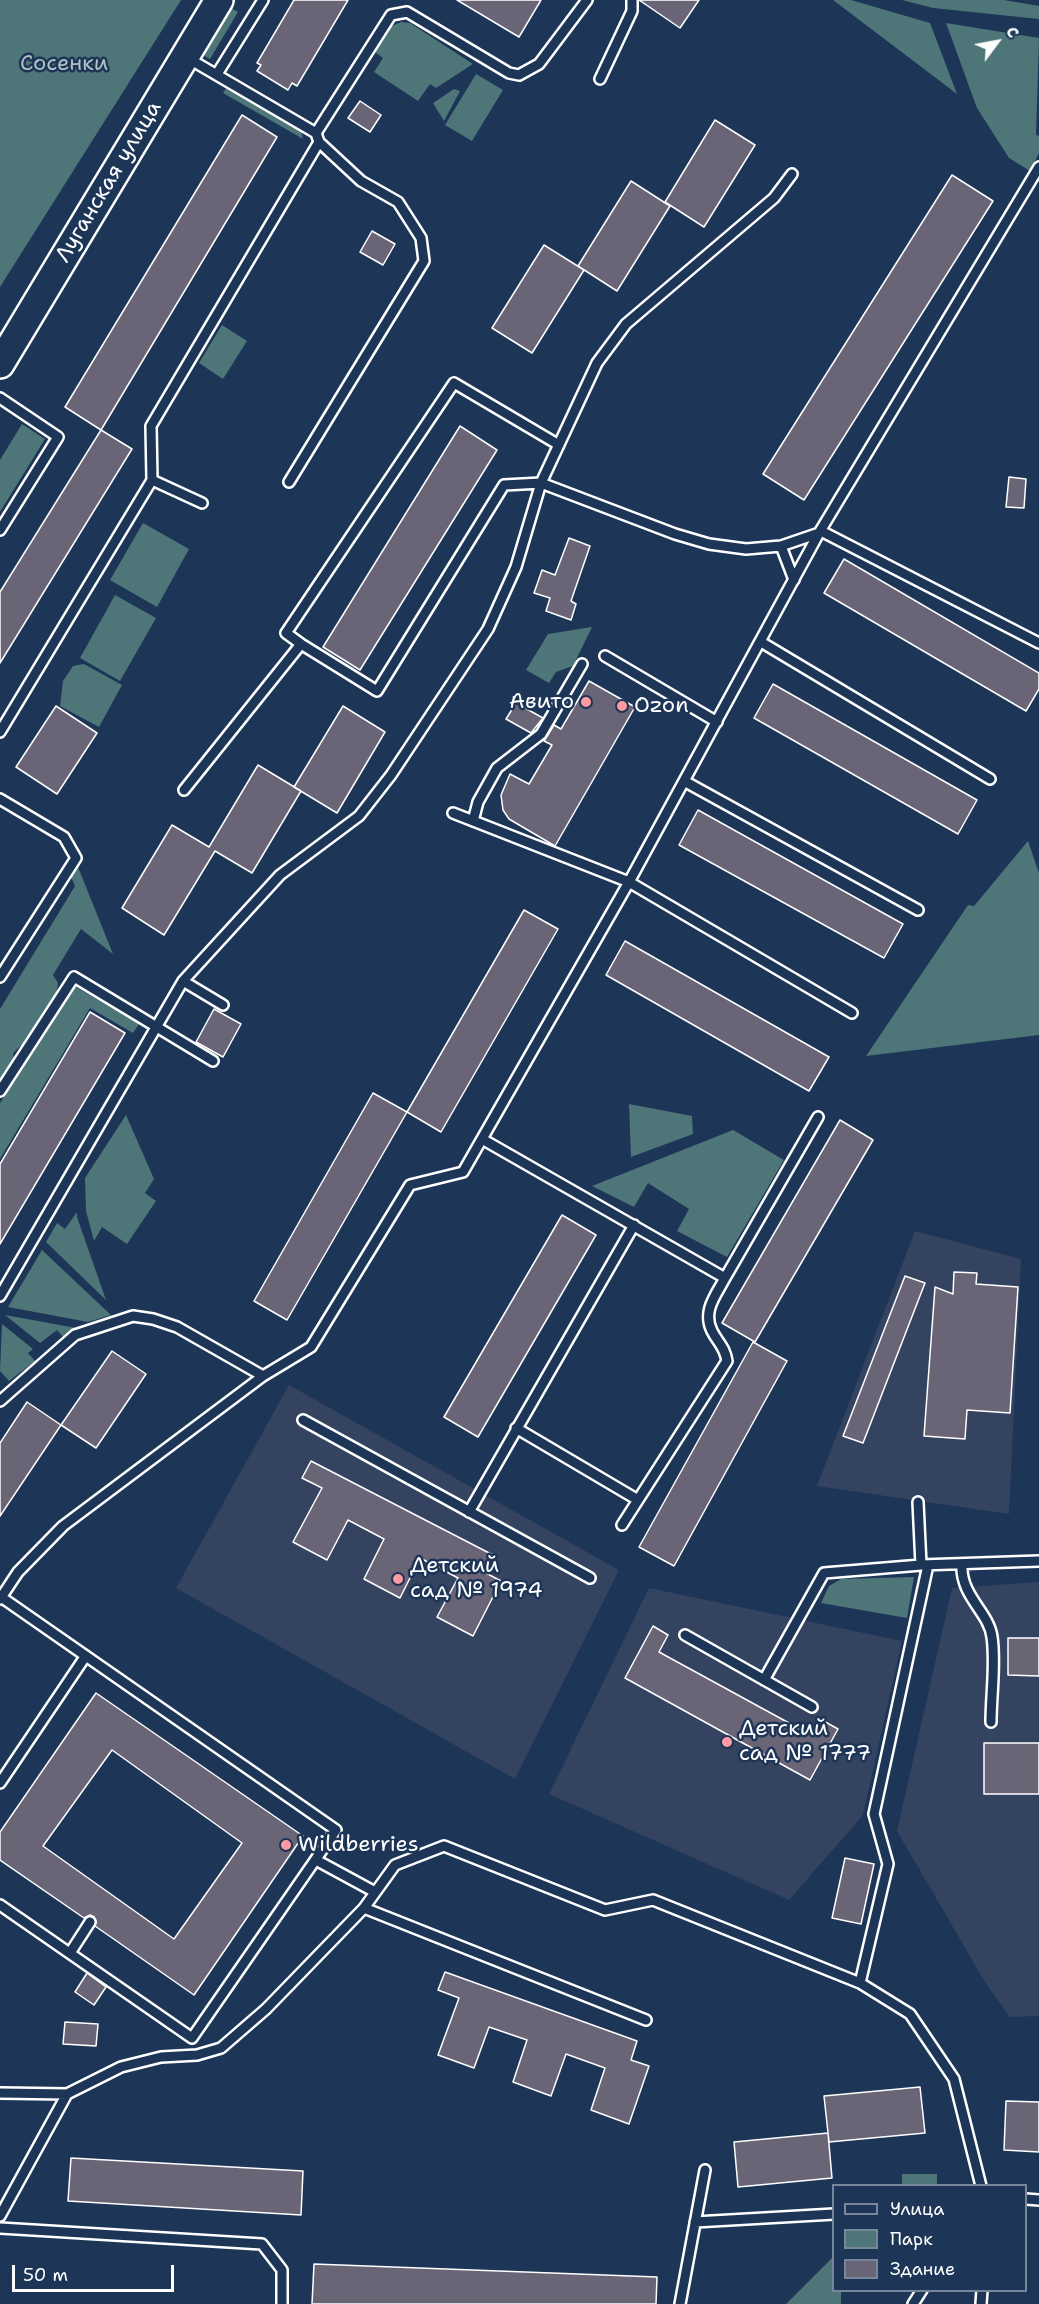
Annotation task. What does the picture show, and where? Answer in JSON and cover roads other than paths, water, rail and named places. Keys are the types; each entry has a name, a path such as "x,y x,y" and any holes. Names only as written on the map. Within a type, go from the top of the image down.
{"main road":[{"name":"Луганская улица","path":"0,364 219,0"}],"lane":[{"path":"218,74 263,0"},
{"path":"0,732 152,480 151,426 391,15 407,12 509,73 519,75 539,64 587,0"},
{"path":"600,79 632,11 632,0"},
{"path":"185,56 218,74 318,138 361,181 398,202 422,238 424,261 289,482"},
{"path":"0,1905 192,2038 336,1830 0,1598 18,1572 63,1526 263,1376 311,1347 410,1185 463,1172 629,882 820,532 1036,181 1039,167"},
{"path":"0,1296 183,981 280,874 359,816 391,775 488,629 516,567 541,483 597,363 626,324 774,198 792,174"},
{"path":"559,445 454,383 286,633 377,691 504,485 541,483 675,534 709,544 746,549 781,546 820,532 1039,643"},
{"path":"0,398 58,437 0,530"},
{"path":"152,480 202,502"},
{"path":"781,546 794,580"},
{"path":"761,642 990,779"},
{"path":"184,790 301,644"},
{"path":"605,656 717,722"},
{"path":"473,821 478,802 497,768 541,734 582,664"},
{"path":"684,781 918,910"},
{"path":"0,799 64,837 76,858 0,977"},
{"path":"453,813 629,882 852,1013"},
{"path":"0,1091 74,977 213,1061"},
{"path":"183,981 223,1005"},
{"path":"622,1525 727,1361 725,1348 712,1331 708,1309 818,1117"},
{"path":"482,1138 726,1278"},
{"path":"470,1512 634,1225"},
{"path":"0,1401 75,1335 133,1316 153,1314 263,1376"},
{"path":"303,1420 590,1578"},
{"path":"516,1428 638,1500"},
{"path":"860,1983 888,1864 874,1814 924,1565 918,1502"},
{"path":"764,1680 824,1574 924,1565 1039,1561"},
{"path":"963,1564 962,1576 966,1587 992,1635 991,1722"},
{"path":"685,1635 812,1707"},
{"path":"0,1783 85,1657"},
{"path":"0,2093 67,2094 121,2067 161,2057 197,2055 221,2048 266,2009 364,1908 395,1865 444,1846 605,1910 653,1900 860,1983 910,2014 954,2079 980,2184"},
{"path":"316,1860 375,1892"},
{"path":"364,1908 646,2020"},
{"path":"70,1953 90,1922"},
{"path":"0,2216 67,2094"},
{"path":"680,2304 705,2170"},
{"path":"695,2222 832,2214"},
{"path":"0,2228 262,2244 282,2270 282,2304"}],"place":[{"name":"Авито","path":"586,702"},
{"name":"Ozon","path":"622,706"},
{"name":"Детский сад № 1974","path":"398,1579"},
{"name":"Детский сад № 1777","path":"727,1742"},
{"name":"Wildberries","path":"286,1845"}],"park label":[{"name":"Сосенки","path":"64,64"}]}
